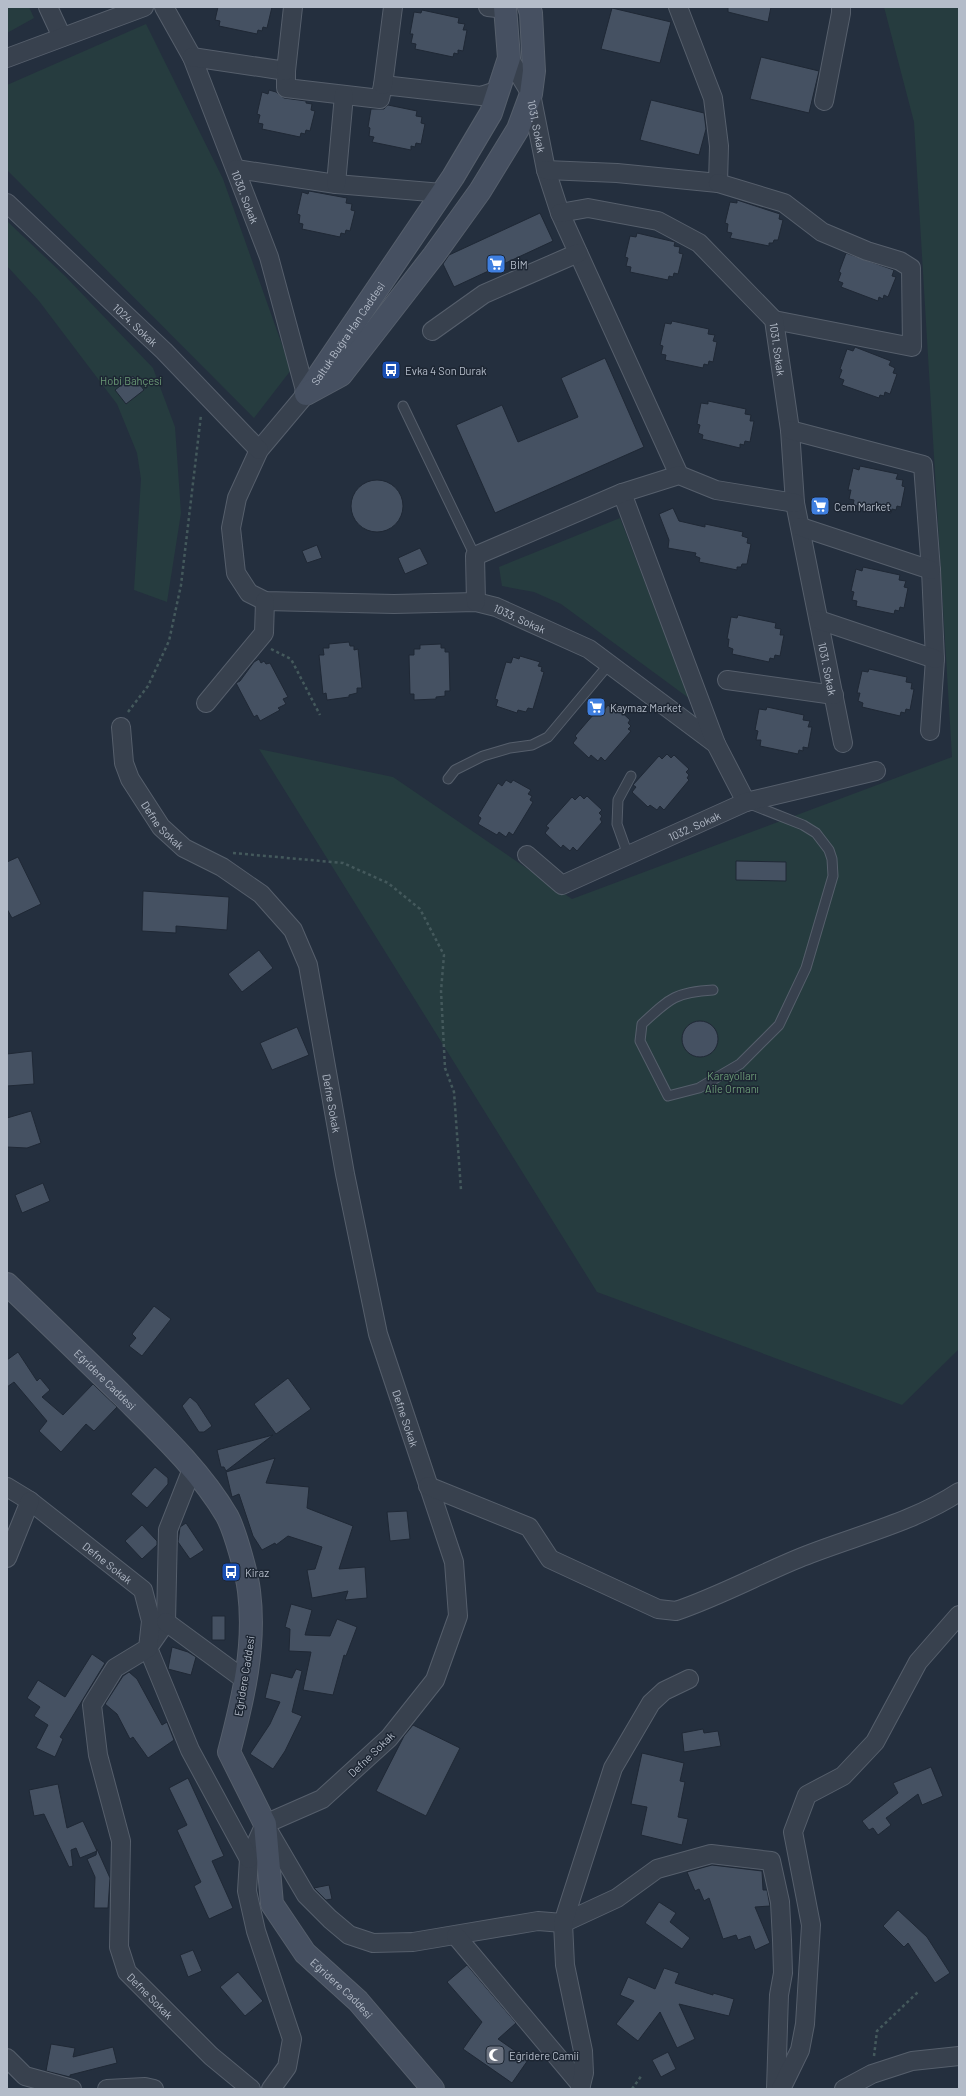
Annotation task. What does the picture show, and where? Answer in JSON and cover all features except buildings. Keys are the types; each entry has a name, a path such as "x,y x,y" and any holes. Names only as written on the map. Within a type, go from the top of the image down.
{"street":[{"path":"48,7 62,38"},
{"path":"7,58 144,7"},
{"name":"1030. Sokak","path":"164,7 192,58 269,257 306,394"},
{"path":"293,7 286,71 286,88 380,99 393,7"},
{"name":"Saltuk Buğra Han Caddesi","path":"306,394 341,375 434,255 480,191 514,135 531,94 534,71 531,13 529,7"},
{"path":"678,7 713,98 719,146 718,183"},
{"path":"824,101 841,7"},
{"name":"Saltuk Buğra Han Caddesi","path":"306,394 442,193 491,113 509,58 500,8"},
{"path":"192,58 286,71"},
{"name":"1031. Sokak","path":"509,58 531,94 546,170 560,213 588,208 658,221 699,243 774,320 790,430 795,503 843,743"},
{"path":"383,85 481,96 499,90"},
{"path":"336,184 344,95"},
{"path":"236,169 336,184 442,193"},
{"path":"546,170 617,173 718,183 784,203 822,232 867,251 900,261 911,268 912,347 774,320"},
{"name":"1024. Sokak","path":"7,203 164,351 259,450"},
{"path":"560,213 679,475"},
{"path":"432,331 484,294 578,253"},
{"path":"259,450 306,394"},
{"path":"790,430 923,465 931,570 935,659 930,731"},
{"name":"1033. Sokak","path":"259,450 237,498 231,528 236,573 249,594 265,601 394,604 476,602 496,607 581,645 610,663 716,744 746,802"},
{"path":"476,602 475,556 622,493 679,475 716,490 795,503"},
{"path":"622,493 716,744"},
{"path":"801,527 931,570"},
{"path":"206,703 264,633 265,601"},
{"path":"819,620 935,659"},
{"path":"728,680 834,695"},
{"name":"Defne Sokak","path":"121,727 124,764 130,779 161,826 184,848 222,867 261,894 293,930 308,965 345,1174 378,1334 454,1562 458,1616 435,1680 389,1738 322,1800 265,1824"},
{"name":"1032. Sokak","path":"527,855 562,885 746,802 876,771"},
{"name":"Eğridere Caddesi","path":"7,1284 143,1416 192,1469 212,1493 228,1518 249,1589 251,1646 243,1698 229,1752 265,1824 272,1904 305,1953 358,2001 433,2089"},
{"path":"192,1469 168,1530 166,1622 148,1648 190,1750 249,1859"},
{"path":"428,1486 528,1527 550,1559 658,1609 676,1612 802,1557 943,1502 959,1492"},
{"name":"Defne Sokak","path":"7,1487 30,1501 144,1590 151,1621 148,1648 115,1668 92,1705 98,1755 121,1841 119,1947 127,1972 211,2056 251,2089"},
{"path":"7,1558 30,1501"},
{"path":"781,2089 800,2050 805,2024 811,1924 793,1832 807,1795 843,1776 875,1742 918,1662 959,1615"},
{"path":"166,1622 245,1680"},
{"path":"581,2087 584,2073 584,2052 565,1965 563,1923 614,1768 651,1703 664,1691 689,1679"},
{"path":"265,1824 249,1859 247,1891 256,1931 292,2039 287,2067 271,2089"},
{"path":"265,1824 306,1895 330,1919 349,1935 373,1943 395,1944 456,1936 538,1921 563,1923 617,1898 657,1869 711,1854 771,1860 780,1902 783,1973 779,1995 776,2089"},
{"path":"456,1936 581,2087"},
{"path":"844,2089 872,2074 912,2061 959,2056"},
{"path":"7,2058 25,2076 72,2089"},
{"path":"107,2089 145,2087 154,2089"}],"lane":[{"path":"403,406 475,556"},
{"path":"448,779 455,770 483,756 510,748 532,745 548,738 610,663"},
{"path":"628,855 617,824 617,816 618,800 631,776"},
{"path":"713,990 690,991 667,1001 642,1024 640,1042 668,1096 699,1088 740,1064 779,1025 806,968 833,876 832,859 829,850 816,833 803,825 746,802"}],"path":[{"path":"121,727 128,711 148,686 169,641 180,585 203,392"},
{"path":"256,642 291,659 320,715"},
{"path":"230,852 343,862 388,883 420,909 444,955 441,991 445,1068 454,1092 461,1190"},
{"path":"872,2074 877,2031 918,1992"},
{"path":"632,2089 642,2075"}],"green space":[{"path":"7,7 29,7 34,18 7,33"},
{"name":"Karayolları Aile Ormanı","path":"884,7 959,7 959,1349 902,1405 597,1292 259,749 393,777 572,899 952,757 914,122"},
{"path":"146,24 223,179 291,370 254,418 7,170 7,85"},
{"name":"Hobi Bahçesi","path":"7,221 65,276 153,368 175,427 181,513 167,602 134,590 141,479 137,453 117,404 39,301 7,266"},
{"path":"620,518 690,699 561,604 534,592 502,586 499,567"}],"place":[{"name":"BİM","path":"496,264"},
{"name":"Evka 4 Son Durak","path":"391,370"},
{"name":"Cem Market","path":"820,506"},
{"name":"Kaymaz Market","path":"596,707"},
{"name":"Kiraz","path":"231,1572"},
{"name":"Eğridere Camii","path":"495,2055"}]}
